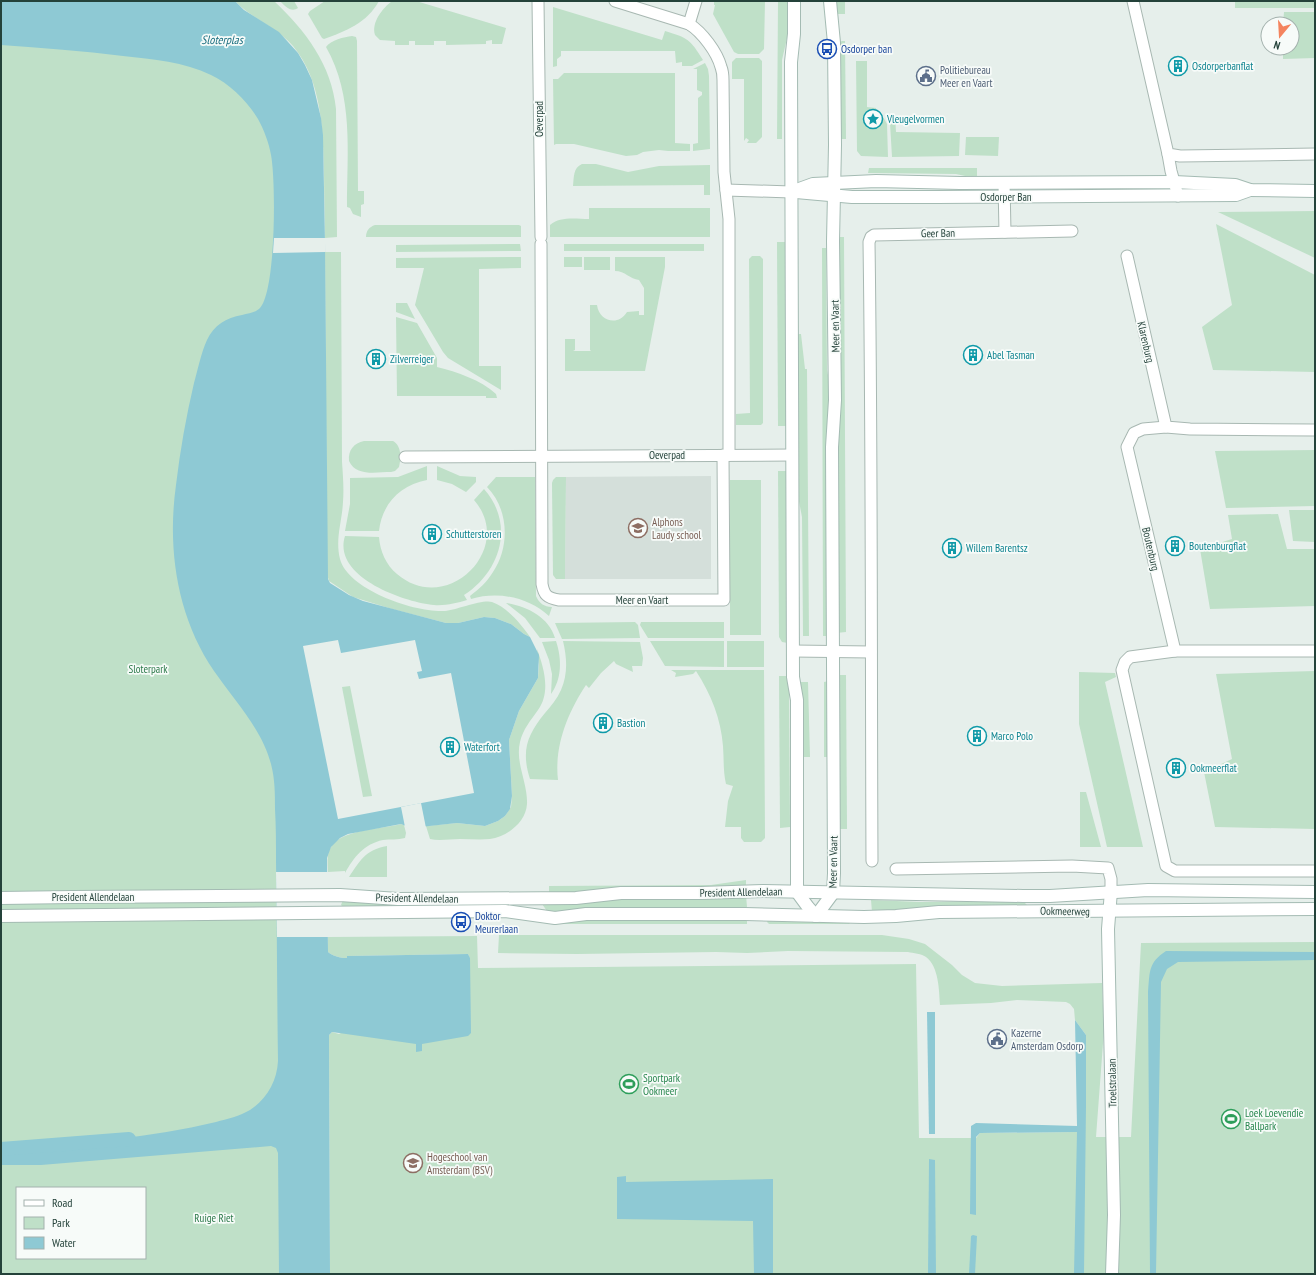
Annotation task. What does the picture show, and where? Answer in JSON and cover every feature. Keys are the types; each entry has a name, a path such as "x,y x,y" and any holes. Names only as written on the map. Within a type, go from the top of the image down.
{"main road":[{"path":"794,1 794,34 791,62 791,192 793,677 797,700 797,892 816,916"},
{"name":"Meer en Vaart","path":"816,916 833,892 832,447 836,400 836,371 833,241 834,43 830,1"},
{"name":"Osdorper Ban","path":"791,192 813,184 876,181 1004,183 1174,182 1235,185 1250,190 1315,191"},
{"name":"Osdorper Ban","path":"791,192 834,195 1004,197 1236,195 1250,190"},
{"name":"Ookmeerweg","path":"833,892 1030,896 1057,896 1111,891 1157,890 1315,892"},
{"name":"President Allendelaan","path":"1,898 328,896 398,899 529,899 576,898 621,893 757,891 833,892"},
{"name":"Troelstralaan","path":"1111,891 1109,941 1114,1215 1112,1274"},
{"name":"Ookmeerweg","path":"816,916 896,916 939,912 1315,908"},
{"name":"President Allendelaan","path":"1,916 506,911 554,918 586,914 816,916"}],"street":[{"name":"Oeverpad","path":"538,1 541,240 542,584 543,593 547,597 559,600"},
{"path":"615,1 689,24 696,1"},
{"path":"1134,1 1178,196"},
{"name":"Meer en Vaart","path":"559,600 724,600 729,226 724,157 723,80 721,67 704,37 697,29 689,24"},
{"path":"1168,154 1180,156 1315,154"},
{"path":"1004,183 1006,232"},
{"path":"726,190 791,192"},
{"name":"Geer Ban","path":"870,652 872,433 869,242 871,237 874,235 1072,231"},
{"name":"Klarenburg","path":"1127,256 1166,428"},
{"path":"1166,428 1315,430"},
{"name":"Boutenburg","path":"1166,428 1143,429 1134,432 1127,447 1175,651"},
{"name":"Oeverpad","path":"405,457 541,455 792,455"},
{"path":"793,651 870,652 872,861"},
{"path":"1315,651 1175,651 1130,657 1125,662 1122,670 1166,866 1175,871 1315,871"},
{"path":"896,869 1072,866 1108,868 1111,880 1111,891"}],"shaded area":[{"name":"Alphons Laudy school","path":"711,476 711,579 565,579 566,477"}],"green space":[{"name":"Sloterpark","path":"1,1 191,1 296,150 295,1274 1,1274"},
{"path":"235,1 274,1 306,36 323,63 329,78 336,109 337,237 325,238 323,140 319,107 310,75 303,60 287,39 249,13"},
{"path":"280,1 294,1 298,8 293,10 286,7"},
{"path":"325,1 379,1 374,9 362,21 340,33 324,39 308,14"},
{"path":"392,1 416,1 506,28 502,44 492,44 492,40 486,41 486,44 446,45 446,41 434,41 434,45 415,45 415,41 409,41 409,45 395,45 395,41 380,40 375,35 374,30 376,20 385,7"},
{"path":"765,1 764,49 759,54 738,54 734,52 713,14 715,5 714,2"},
{"path":"778,1 787,1 787,38 782,60 782,139 777,139"},
{"path":"834,1 845,1 845,14 835,14"},
{"path":"1235,1 1315,1 1315,8 1235,8"},
{"path":"553,7 662,40 665,31 688,40 703,60 692,66 682,66 682,62 676,63 675,51 561,51 561,56 557,59 557,66 553,67"},
{"path":"1284,12 1315,12 1315,58 1283,59 1283,56 1300,56 1300,16 1284,16"},
{"path":"352,36 356,37 357,41 358,191 364,191 364,204 361,205 361,217 353,214 350,208 347,207 348,145 345,105 335,66 326,47 334,41"},
{"path":"845,41 846,139 839,139 837,43"},
{"path":"736,58 759,58 762,61 762,137 756,143 747,143 749,140 746,138 744,141 744,79 732,79 732,62"},
{"path":"856,61 867,61 867,107 876,108 876,115 882,115 887,124 888,157 861,156 857,151"},
{"path":"705,63 709,76 710,149 693,151 693,144 698,143 698,98 702,95 702,92 697,90 697,69 693,69"},
{"path":"564,73 675,73 675,143 690,144 690,151 659,150 626,156 574,144 554,145 553,79 558,79"},
{"path":"887,114 895,115 896,132 960,133 959,156 892,157 890,123"},
{"path":"966,137 999,137 998,156 965,155"},
{"path":"582,164 596,164 628,172 659,166 710,165 710,195 704,195 704,185 573,186 575,170"},
{"path":"869,168 977,168 977,176 956,174 868,173"},
{"path":"589,208 710,208 710,237 550,237 550,225 554,222 563,219 589,219"},
{"path":"1315,211 1315,258 1218,212"},
{"path":"1216,224 1315,275 1315,372 1213,370 1202,327 1232,305"},
{"path":"375,225 519,225 521,226 521,237 366,237 368,230"},
{"path":"840,237 844,237 846,632 836,633 836,447 840,389"},
{"path":"777,242 788,242 789,426 778,426"},
{"path":"520,244 521,251 396,252 396,245"},
{"path":"564,244 704,244 704,251 564,251"},
{"path":"822,248 826,248 827,370 832,396 829,636 823,636"},
{"path":"325,252 341,252 343,492 338,544 340,559 346,570 369,590 401,604 432,611 445,611 476,603 488,601 492,602 498,604 509,612 530,637 511,624 495,618 484,617 458,623 446,623 392,609 353,597 329,581 327,574"},
{"path":"752,256 760,256 763,259 763,423 761,425 736,425 736,414 750,413 749,259"},
{"path":"521,257 521,268 479,269 479,366 501,366 501,390 448,358 443,352 415,305 424,268 396,268 396,258"},
{"path":"564,257 582,257 582,267 564,267"},
{"path":"584,257 610,257 610,270 584,270"},
{"path":"615,257 665,257 665,267 645,371 565,371 565,339 575,339 575,350 573,351 591,351 590,305 597,305 598,311 601,315 614,321 623,317 627,312 639,311 639,315 644,315 644,288 639,280 622,272 615,271"},
{"path":"396,303 407,303 415,319 396,312"},
{"path":"396,317 417,323 437,358 437,367 461,374 476,381 490,389 496,394 497,398 486,398 486,396 397,396"},
{"path":"795,334 801,334 805,369 807,369 809,636 803,636 802,517 797,491"},
{"path":"364,441 393,441 396,443 399,449 400,457 399,467 395,471 391,472 373,473 362,472 352,466 349,461 351,450 357,443"},
{"path":"1315,450 1315,506 1226,508 1215,451"},
{"path":"427,466 427,480 409,486 394,497 388,504 381,521 379,531 345,531 350,504 350,478 398,477"},
{"path":"437,466 460,476 476,477 476,482 466,492 452,484 437,480"},
{"path":"778,471 789,471 788,643 782,642 779,637"},
{"path":"496,477 535,477 536,596 542,604 552,607 549,616 532,604 512,597 492,596 471,599 470,596 491,576 499,562 502,551 505,528 503,517 500,506 487,487"},
{"path":"556,477 566,477 565,579 556,579 553,575 552,483"},
{"path":"730,480 761,480 761,635 730,635"},
{"path":"484,489 494,503 499,517 501,532 500,546 495,560 487,573 477,585 464,595 467,600 451,604 434,605 406,599 373,585 349,564 344,551 345,536 379,537 384,557 397,574 416,585 436,587 454,582 470,571 481,556 487,538 485,519 474,500"},
{"path":"1289,510 1315,510 1315,542 1293,541"},
{"path":"1278,514 1287,549 1315,549 1315,606 1210,609 1200,549 1232,539 1228,515"},
{"path":"506,603 529,610 542,618 548,624 555,638 540,638 525,618"},
{"path":"635,622 638,625 640,638 562,639 555,623"},
{"path":"641,622 724,622 724,638 648,638 640,625"},
{"path":"556,641 560,669 555,688 551,694 552,674 549,660 542,642"},
{"path":"563,641 640,642 643,658 642,666 632,666 633,672 616,664 614,661 601,673 589,688 586,685 573,706 560,742 557,767 558,780 530,779 526,760 527,744 539,721 556,699 563,684 566,666"},
{"path":"650,641 724,641 724,667 665,666"},
{"path":"727,641 764,641 764,667 727,667"},
{"path":"537,649 544,672 545,688 542,703 525,729 520,742 519,758 527,796 526,811 523,817 509,832 496,838 430,839 426,826 457,823 485,826 498,821 505,816 511,807 512,796 509,740 519,711 538,678 539,665"},
{"path":"671,670 764,670 765,838 761,842 744,842 741,838 741,827 725,827 728,801 733,786 726,784 722,736 718,716 711,698 696,671 693,674 675,677 676,673"},
{"path":"1315,671 1315,829 1215,827 1204,772 1232,759 1216,674"},
{"path":"1079,672 1115,673 1116,677 1105,682 1143,847 1107,847 1079,724"},
{"path":"836,675 846,675 847,829 838,829"},
{"path":"779,676 789,676 790,827 780,828"},
{"path":"829,681 830,757 824,757 824,682"},
{"path":"798,682 808,682 810,757 803,757"},
{"path":"350,686 372,796 363,797 342,687"},
{"path":"1080,792 1086,792 1101,847 1080,847"},
{"path":"401,824 404,825 406,833 405,838 376,842 360,852 345,873 345,871 328,872 328,853 336,841 353,833"},
{"path":"387,846 387,877 349,877 360,861 368,853"},
{"path":"746,880 746,886 549,895 549,886 711,885"},
{"path":"746,895 747,907 586,908 559,914 547,911 542,904 621,897"},
{"path":"343,900 493,903 493,908 344,908 341,905"},
{"path":"871,900 921,902 1023,901 1029,907 872,912"},
{"path":"768,920 851,922 849,924 769,924 767,922"},
{"path":"554,921 747,921 747,924 554,924"},
{"name":"Sportpark Ookmeer","path":"499,935 882,935 909,939 925,944 952,965 962,975 975,983 1002,986 1102,983 1104,1030 1096,1137 1131,1137 1141,943 1315,942 1315,1274 330,1274 329,1035 332,1032 339,1034 470,968 470,959 468,954 347,956 347,958 342,958 334,956 328,952 328,937 477,936 478,968 916,964 919,1138 976,1138 980,1133 1077,1132 1086,1035 1075,1020 1074,1009 1066,1002 1017,1000 991,1003 940,1005 938,979 934,967 926,957 908,952 788,951 747,953 498,953"}],"water":[{"name":"Sloterplas","path":"1,1 235,1 244,10 279,32 298,53 312,80 321,118 323,135 328,579 330,583 349,595 363,601 446,623 458,623 484,617 495,618 511,624 530,637 539,655 538,678 519,711 509,740 512,796 510,809 505,816 498,821 485,826 457,823 411,828 401,824 348,834 340,838 331,847 327,858 328,952 342,958 347,958 347,956 468,954 470,958 471,1033 468,1036 422,1044 422,1051 416,1052 416,1044 332,1032 329,1035 330,1274 279,1274 278,1153 276,1148 271,1146 41,1165 1,1165 1,1149 15,1150 44,1148 142,1136 216,1122 238,1116 256,1106 266,1095 276,1076 278,1061 276,828 274,786 271,764 267,751 247,715 214,671 201,650 191,628 183,605 178,582 174,558 173,533 179,460 188,408 205,345 213,330 217,326 236,316 256,311 260,308 265,298 272,259 274,210 273,168 269,146 258,119 249,106 225,83 201,71 179,64 146,58 1,45","holes":["338,640 341,653 415,640 422,671 417,672 419,679 451,673 474,793 338,819 303,646"]},
{"path":"1166,951 1315,952 1315,960 1178,962 1167,969 1161,982 1156,1274 1150,1274 1148,992 1151,968 1160,955"},
{"path":"927,1012 935,1012 935,1134 929,1134"},
{"path":"1075,1020 1086,1035 1084,1274 1074,1274 1077,1132 980,1133 976,1137 976,1215 970,1214 971,1126 976,1123 1077,1126"},
{"path":"929,1159 935,1160 936,1274 928,1274"},
{"path":"626,1176 626,1182 773,1179 773,1274 754,1274 753,1221 617,1219 617,1177"},
{"path":"971,1236 977,1236 975,1274 969,1274"}],"pier":[{"path":"274,238 325,238 325,252 273,253"},
{"path":"421,803 426,828 411,830 405,827 401,807"},
{"path":"276,872 328,872 328,937 277,937"}],"waterway":[{"path":"1,1149 129,1139"}],"place":[{"name":"Osdorper ban","path":"827,49"},
{"name":"Osdorperbanflat","path":"1178,66"},
{"name":"Politiebureau Meer en Vaart","path":"926,76"},
{"name":"Vleugelvormen","path":"873,119"},
{"name":"Abel Tasman","path":"973,355"},
{"name":"Zilverreiger","path":"376,359"},
{"name":"Alphons Laudy school","path":"638,528"},
{"name":"Schutterstoren","path":"432,534"},
{"name":"Boutenburgflat","path":"1175,546"},
{"name":"Willem Barentsz","path":"952,548"},
{"name":"Bastion","path":"603,723"},
{"name":"Marco Polo","path":"977,736"},
{"name":"Waterfort","path":"450,747"},
{"name":"Ookmeerflat","path":"1176,768"},
{"name":"Doktor Meurerlaan","path":"461,922"},
{"name":"Kazerne Amsterdam Osdorp","path":"997,1039"},
{"name":"Sportpark Ookmeer","path":"629,1084"},
{"name":"Loek Loevendie Ballpark","path":"1231,1119"},
{"name":"Hogeschool van Amsterdam (BSV)","path":"413,1163"}],"park label":[{"name":"Ruige Riet","path":"214,1218"}]}
